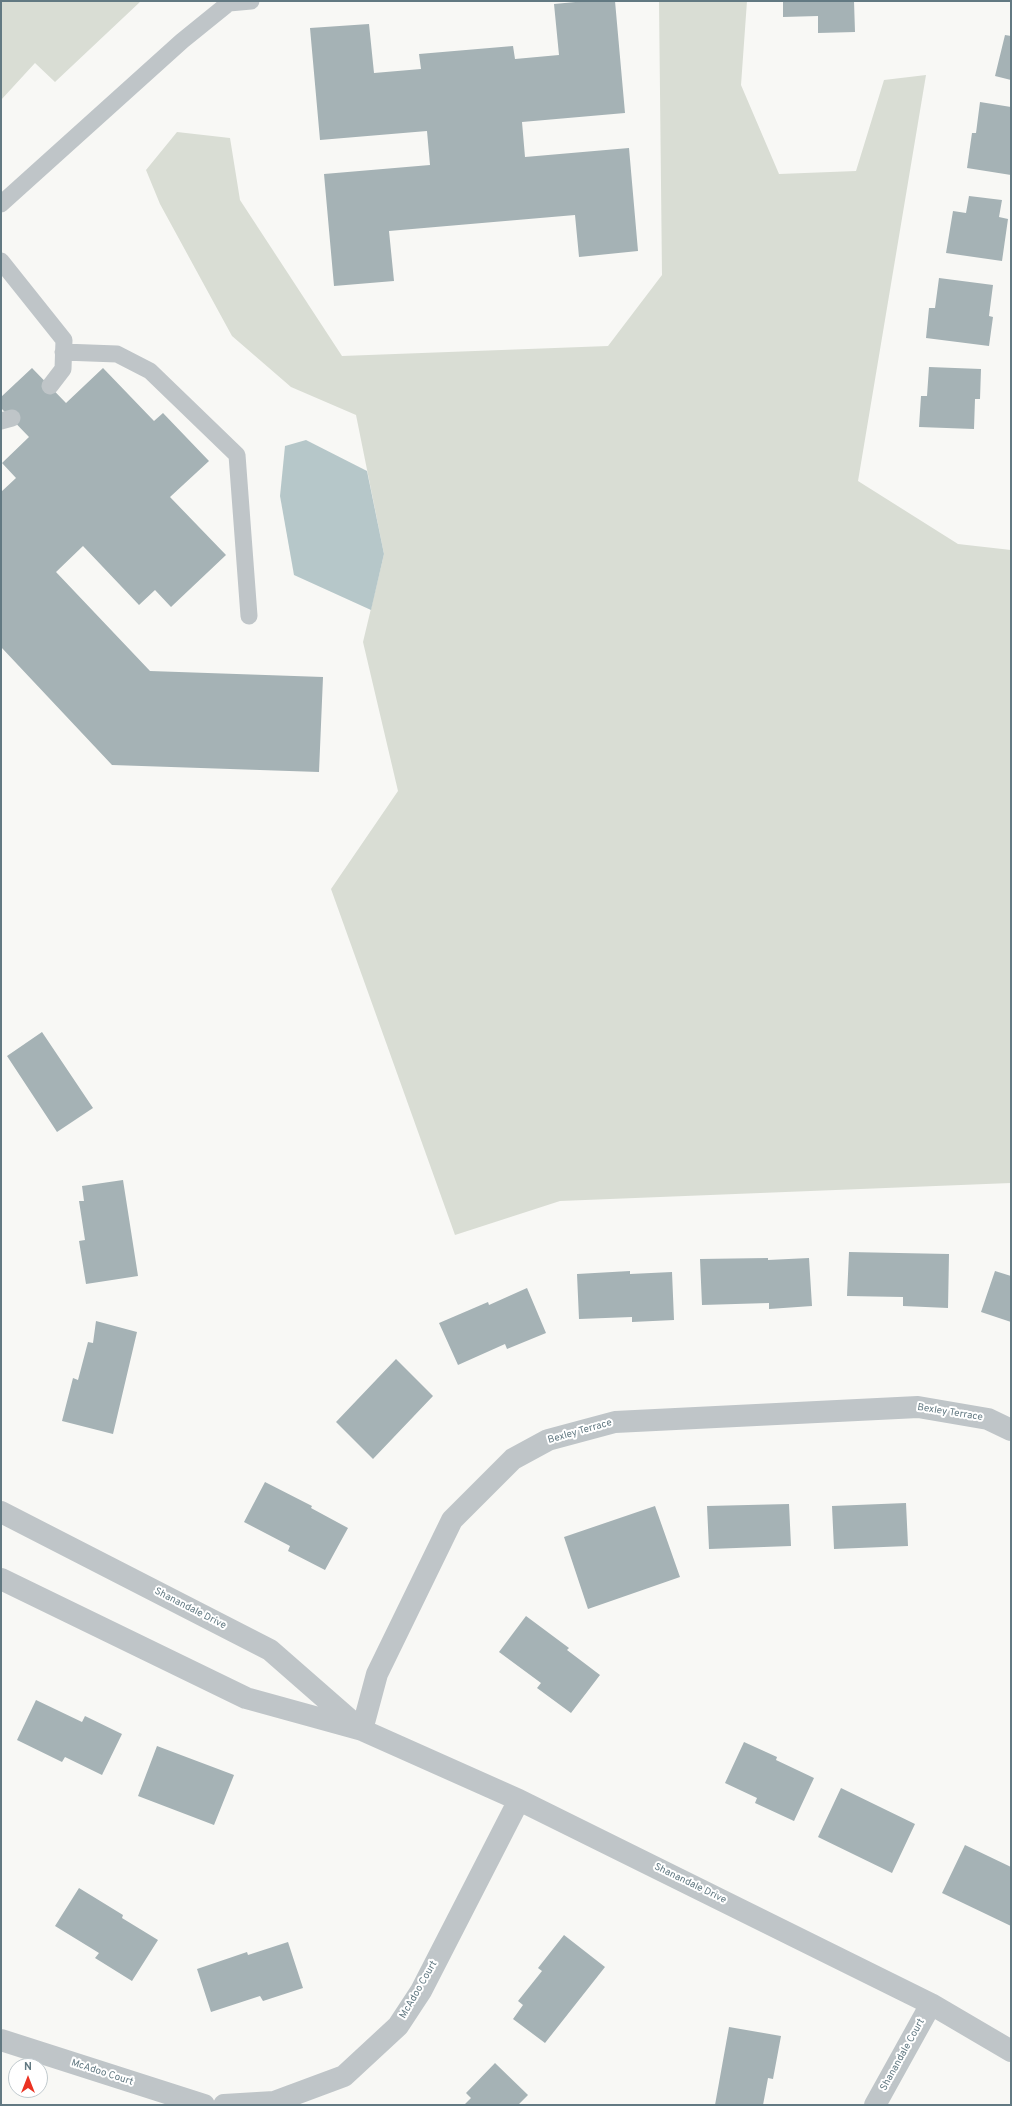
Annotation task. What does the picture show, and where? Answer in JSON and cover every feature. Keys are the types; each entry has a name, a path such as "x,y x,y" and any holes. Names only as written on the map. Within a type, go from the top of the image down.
{"street":[{"name":"Bexley Terrace","path":"362,1730 377,1674 452,1520 513,1458 548,1440 615,1422 918,1407 988,1419 1011,1430"},
{"name":"Shanandale Drive","path":"1,1512 270,1650 362,1730"},
{"name":"Shanandale Drive","path":"1,1579 246,1698 362,1730 519,1800 931,2004 1011,2051"},
{"name":"McAdoo Court","path":"224,2105 274,2102 344,2076 398,2026 421,1992 519,1800"},
{"name":"Shanandale Court","path":"875,2105 931,2004"},
{"name":"McAdoo Court","path":"1,2040 204,2105"}],"lane":[{"path":"1,204 187,36 229,3 251,1"},
{"path":"1,261 64,340 63,369 50,386"},
{"path":"63,352 117,354 150,371 238,455 249,616"}],"shaded area":[{"path":"1,1 141,1 55,82 35,63 1,100"},
{"path":"659,1 747,1 741,85 779,174 856,171 884,80 926,75 858,481 958,544 1011,550 1011,1183 560,1201 455,1235 331,889 398,791 363,642 384,554 356,415 291,387 232,336 160,204 146,170 177,132 230,138 240,200 342,356 608,346 662,275"},
{"path":"306,440 367,471 384,554 371,610 294,575 280,496 285,446"}],"building":[{"path":"586,1 615,1 625,113 522,122 525,157 629,148 638,251 579,257 575,215 389,231 394,281 334,286 324,174 430,165 427,131 320,140 310,28 369,24 374,73 421,69 419,54 513,46 515,59 559,55 554,4"},
{"path":"783,1 854,1 855,32 818,33 818,16 783,17"},
{"path":"1005,35 1011,36 1011,80 995,76"},
{"path":"980,102 1011,107 1011,175 967,168 972,133 976,133"},
{"path":"969,196 1002,200 999,217 1008,219 1002,261 946,253 953,211 966,213"},
{"path":"939,278 993,285 989,316 993,317 989,346 926,338 929,308 935,308"},
{"path":"929,367 981,369 980,399 975,399 974,429 919,427 921,396 927,396"},
{"path":"32,368 66,403 103,368 154,421 163,413 209,461 170,497 226,555 171,607 155,590 139,605 83,546 56,572 150,671 323,677 319,772 112,765 1,647 1,492 16,478 2,463 29,437 1,408 1,397"},
{"path":"42,1032 93,1108 57,1132 7,1056"},
{"path":"123,1180 138,1276 86,1284 79,1241 85,1240 79,1201 84,1201 82,1186"},
{"path":"849,1252 949,1254 948,1308 903,1306 903,1297 847,1296"},
{"path":"768,1258 768,1260 809,1258 812,1306 769,1309 769,1303 702,1305 700,1259"},
{"path":"630,1271 630,1274 672,1272 674,1320 632,1322 632,1317 579,1319 577,1274"},
{"path":"995,1271 1011,1276 1011,1322 981,1312"},
{"path":"527,1288 546,1333 507,1349 505,1344 458,1365 439,1323 488,1302 489,1305"},
{"path":"96,1321 137,1332 113,1434 62,1421 73,1378 78,1380 88,1342 93,1343"},
{"path":"396,1359 433,1396 373,1459 336,1422"},
{"path":"265,1482 312,1506 311,1508 348,1528 325,1570 288,1551 290,1546 244,1522"},
{"path":"906,1503 908,1546 834,1549 832,1506"},
{"path":"789,1504 791,1546 709,1549 707,1506"},
{"path":"655,1506 680,1577 588,1609 564,1537"},
{"path":"526,1616 569,1648 567,1650 600,1675 571,1713 537,1688 541,1683 499,1652"},
{"path":"36,1700 82,1722 85,1716 122,1734 102,1775 65,1757 62,1762 17,1740"},
{"path":"744,1742 777,1757 776,1760 814,1778 794,1821 755,1803 757,1798 725,1783"},
{"path":"157,1746 234,1775 214,1825 138,1796"},
{"path":"841,1788 915,1824 892,1873 818,1837"},
{"path":"965,1845 1011,1867 1011,1926 942,1893"},
{"path":"79,1888 123,1915 122,1918 158,1940 132,1981 95,1958 99,1953 55,1926"},
{"path":"564,1935 605,1967 545,2043 513,2019 523,2005 518,2001 542,1971 538,1968"},
{"path":"288,1942 303,1988 263,2001 260,1996 211,2012 197,1969 247,1952 248,1955"},
{"path":"729,2027 781,2036 773,2079 768,2078 763,2105 715,2105"},
{"path":"495,2063 528,2095 518,2105 464,2105 471,2098 466,2093"}]}
